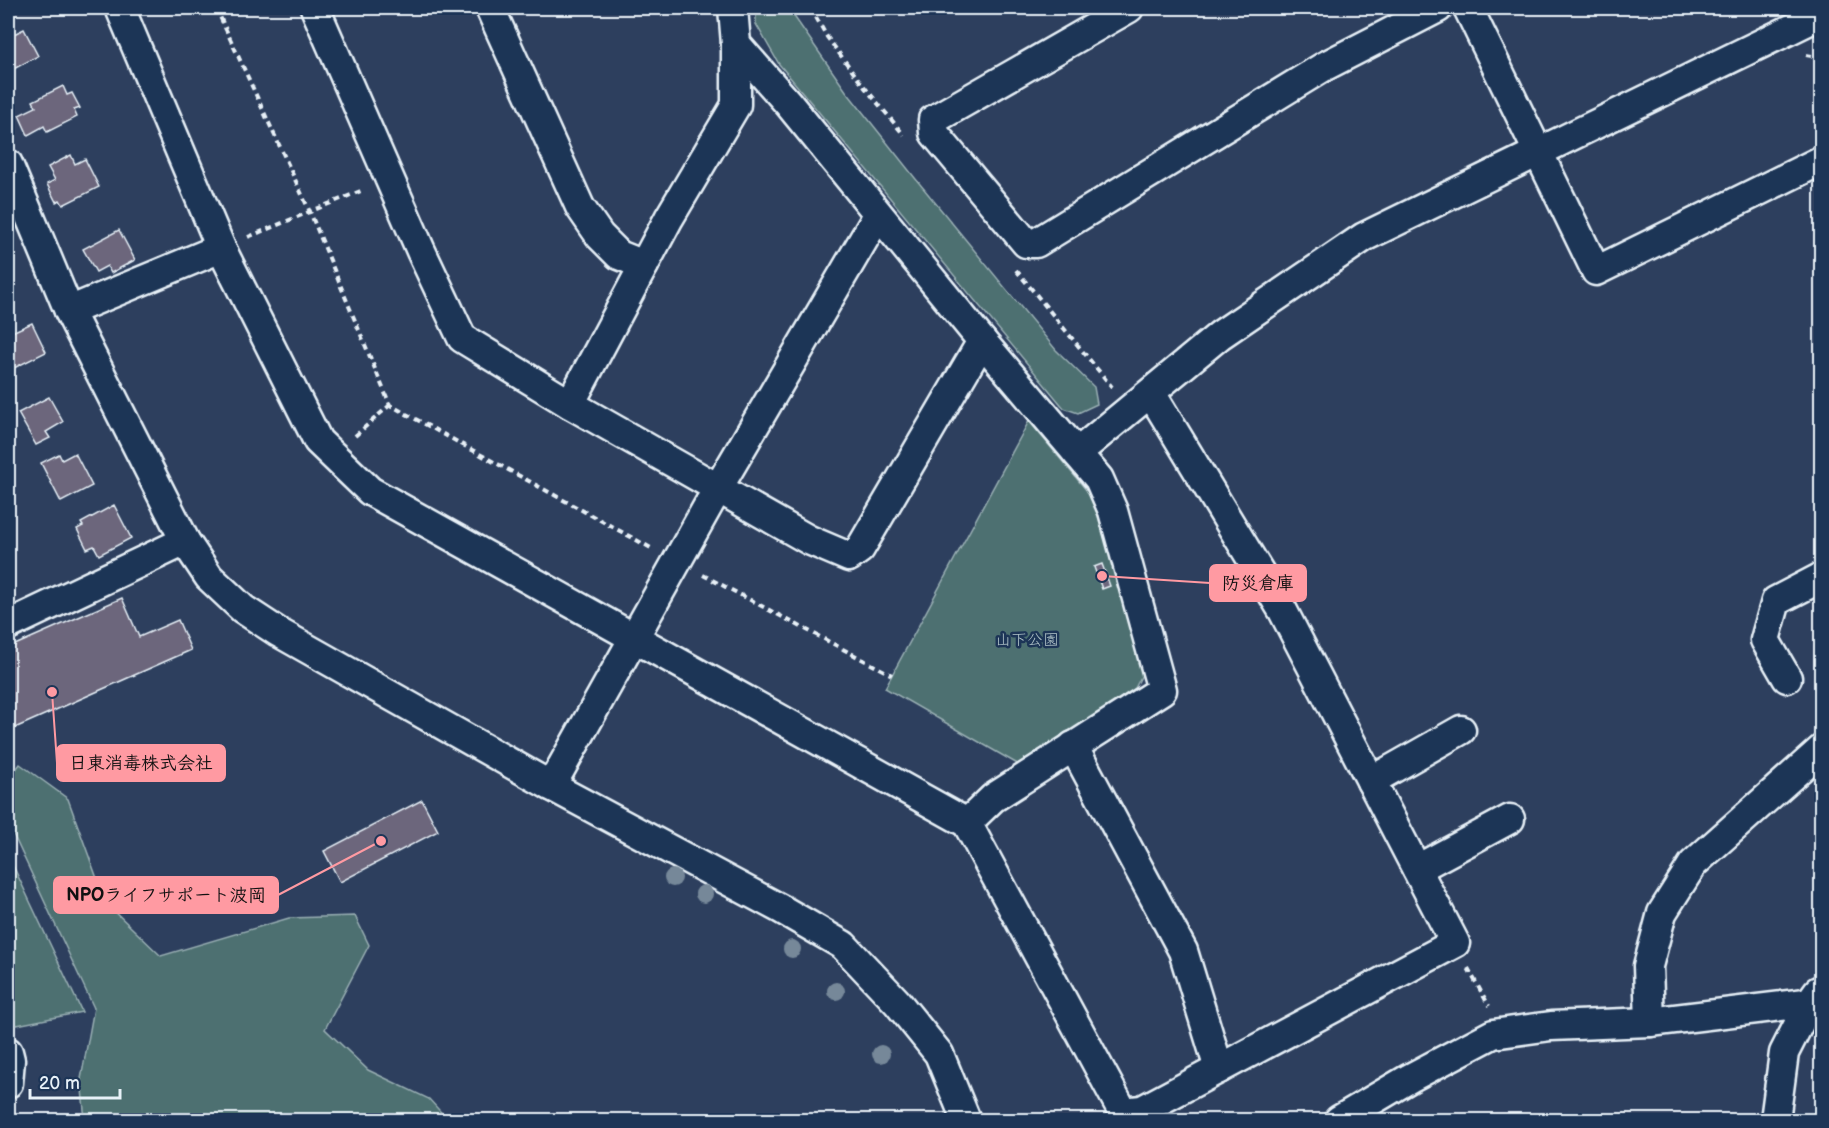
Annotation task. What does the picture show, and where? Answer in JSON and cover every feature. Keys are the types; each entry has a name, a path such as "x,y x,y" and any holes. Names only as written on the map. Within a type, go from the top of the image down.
{"street":[{"path":"120,8 221,248 318,441 332,457 369,491 967,823 1123,1112 1142,1110 1455,943 1283,611 1151,393"},
{"path":"315,8 462,338 570,404 809,540 849,557 860,549 982,341"},
{"path":"490,8 580,207 600,236 619,255 644,264"},
{"path":"570,404 669,218 736,105 736,44 733,8"},
{"path":"1129,8 933,120 934,133 1026,243 1036,243 1325,66 1438,8"},
{"path":"1468,8 1596,271 1821,160"},
{"path":"1077,453 1220,335 1364,237 1821,14"},
{"path":"736,44 788,103 982,341 1100,479 1113,511 1162,690 993,798 967,823"},
{"path":"8,164 69,311 185,541 209,577 243,609 278,632 551,786 781,909 843,945 897,1002 939,1054 966,1120"},
{"path":"551,786 718,488 878,215"},
{"path":"69,311 221,248"},
{"path":"10,616 185,541"},
{"path":"1787,678 1765,640 1776,601 1821,577"},
{"path":"1371,781 1461,730"},
{"path":"1073,746 1183,951 1218,1069"},
{"path":"1650,1022 1648,966 1662,913 1693,864 1821,749"},
{"path":"1417,869 1510,819"},
{"path":"1339,1120 1410,1078 1493,1034 1551,1026 1650,1022 1818,996"},
{"path":"1775,1120 1784,1053 1818,996"},
{"path":"8,1052 10,1060 8,1083"}],"path":[{"path":"216,8 310,212 390,405 677,562 892,675"},
{"path":"221,248 391,178"},
{"path":"332,457 390,405"},
{"path":"1455,943 1492,1012"}],"green space":[{"path":"756,8 791,8 791,12 846,91 915,178 1056,350 1094,387 1097,404 1078,413 1064,408 779,64 756,24"},
{"name":"山下公園","path":"1029,421 1092,497 1145,669 1135,688 1021,766 885,688"},
{"path":"20,764 68,799 106,903 161,956 289,918 355,916 369,945 325,1029 368,1070 429,1099 448,1120 85,1120 81,1079 94,1008 8,823 8,780"},
{"path":"8,855 82,1012 17,1025 8,1024"}],"building":[{"path":"10,27 14,34 24,29 38,56 8,72 8,28"},
{"path":"63,86 67,95 72,93 80,108 74,110 77,117 47,132 44,126 28,135 19,115 36,107 33,101"},
{"path":"71,155 75,164 85,159 99,187 63,205 60,200 56,202 47,184 55,180 48,167"},
{"path":"119,230 135,260 111,273 107,266 96,272 83,249"},
{"path":"32,323 46,352 12,369 8,361 8,327 10,333"},
{"path":"49,397 63,422 46,432 50,438 36,445 18,413"},
{"path":"75,453 92,486 61,502 41,463 59,454 62,460"},
{"path":"114,505 131,538 99,555 94,546 87,549 77,529 83,526 81,523"},
{"path":"1102,564 1110,586 1102,589 1094,567"},
{"path":"122,598 139,637 178,620 191,650 8,731 8,648"},
{"path":"422,800 438,831 340,882 324,851"}],"place":[{"name":"防災倉庫","path":"1102,576"},
{"name":"日東消毒株式会社","path":"52,692"},
{"name":"NPOライフサポート波岡","path":"381,841"}]}
